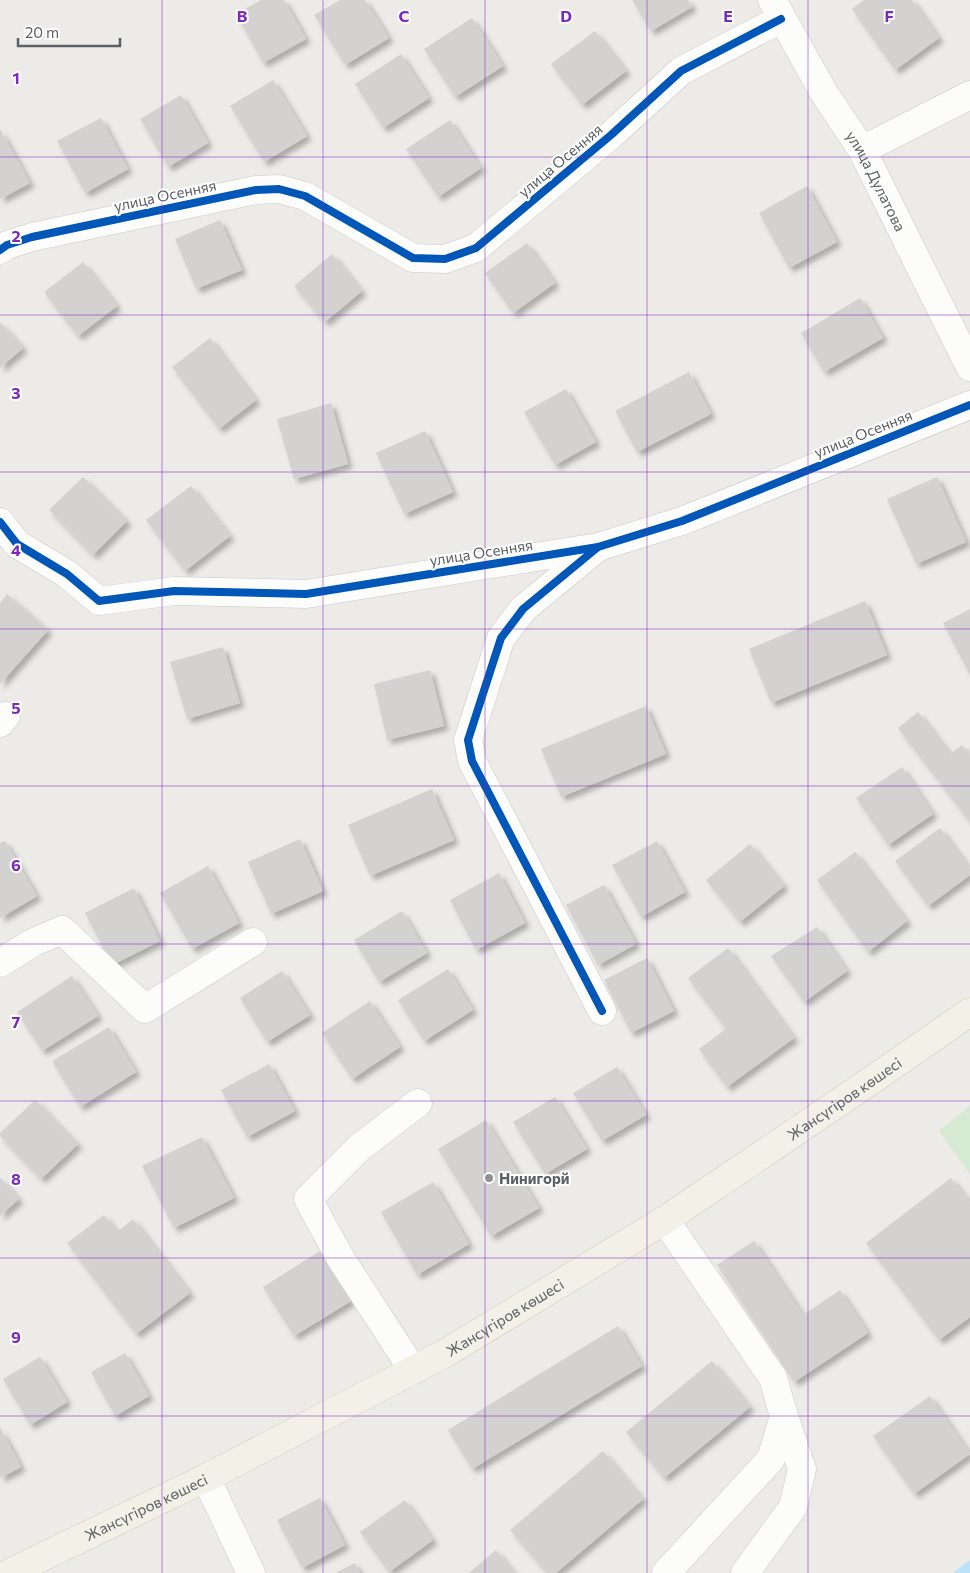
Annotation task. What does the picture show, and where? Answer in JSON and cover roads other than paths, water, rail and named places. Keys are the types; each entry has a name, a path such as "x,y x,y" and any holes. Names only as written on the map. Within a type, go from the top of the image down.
{"main road":[{"name":"Жансүгіров көшесі","path":"9,1573 206,1478 444,1354 665,1220 970,1012"}],"street":[{"name":"улица Дулатова","path":"776,9 824,93 862,150 970,367"},
{"name":"улица Осенняя","path":"0,250 7,245 42,235 256,190 279,189 305,196 413,258 445,259 476,248 611,135 681,71 776,9"},
{"path":"862,150 970,95"},
{"name":"улица Осенняя","path":"0,522 17,544 67,574 99,601 174,591 306,594 598,547 682,521 970,405"},
{"path":"598,547 523,609 501,638 468,740 472,761 602,1011"},
{"path":"0,963 34,942 62,930 145,1009 254,942"},
{"path":"413,1370 341,1259 308,1199 360,1146 418,1103"},
{"path":"665,1220 773,1378 802,1469 793,1507 745,1573"},
{"path":"666,1573 771,1459 784,1416"},
{"path":"206,1478 251,1573"}],"water":[{"path":"970,1560 970,1573 953,1573"}],"place":[{"name":"Нинигорй","path":"489,1178"}]}
